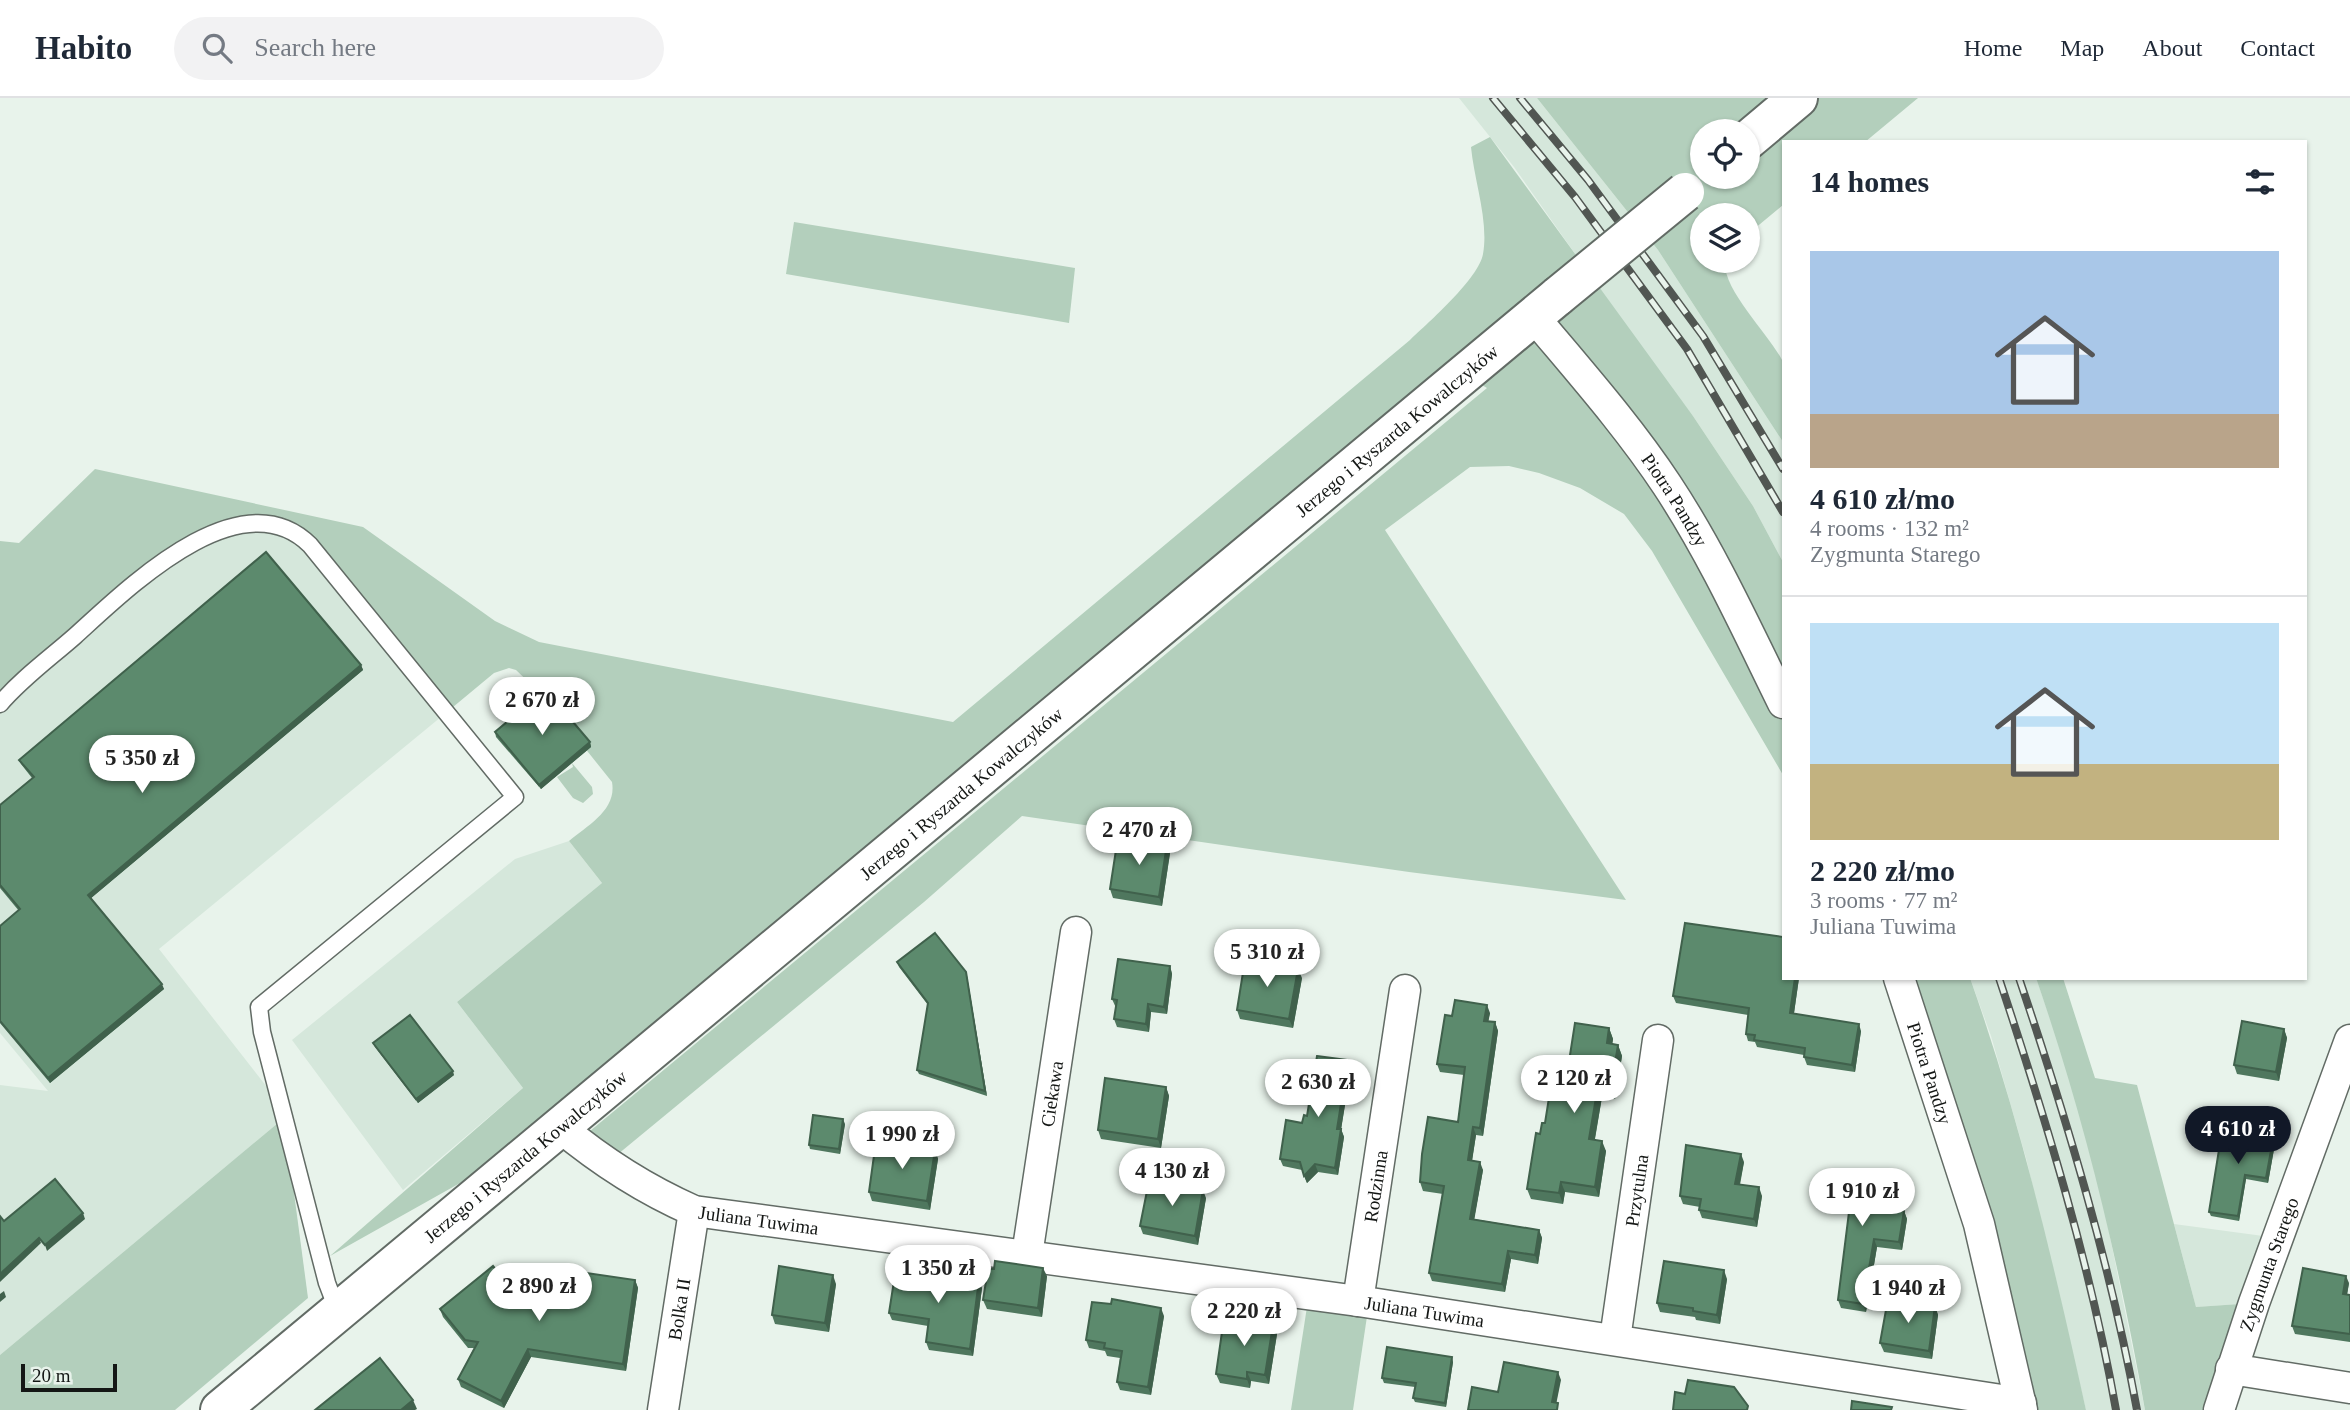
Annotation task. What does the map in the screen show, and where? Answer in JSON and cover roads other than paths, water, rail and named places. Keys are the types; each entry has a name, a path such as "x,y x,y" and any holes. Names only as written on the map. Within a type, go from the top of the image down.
{"main road":[{"path":"1760,130 1798,98"},
{"name":"Jerzego i Ryszarda Kowalczyków","path":"220,1410 1690,188"}],"street":[{"name":"Piotra Pandzy","path":"1546,307 1669,488 1729,595 1782,701"},
{"name":"Ciekawa","path":"1027,1255 1076,932"},
{"name":"Piotra Pandzy","path":"1900,980 1979,1224 2022,1407"},
{"name":"Rodzinna","path":"1357,1301 1405,990"},
{"name":"Przytulna","path":"1615,1339 1658,1040"},
{"name":"Zygmunta Starego","path":"2219,1410 2231,1369 2350,1040"},
{"name":"Juliana Tuwima","path":"560,1127 616,1171 647,1190 694,1211 1027,1255 1615,1339 2022,1407"},
{"name":"Bolka II","path":"663,1410 694,1211"},
{"path":"2231,1369 2350,1388"}],"lane":[{"path":"0,704 126,590 175,552 214,533 248,524 274,526 298,532 310,545 515,797 259,1007 262,1032 327,1283 338,1312"}],"railway":[{"path":"1493,98 1575,197 1687,349 1782,510"},
{"path":"1520,98 1588,180 1703,336 1782,467"},
{"path":"2000,980 2080,1246 2116,1410"},
{"path":"2020,980 2086,1192 2114,1300 2137,1410"}]}
